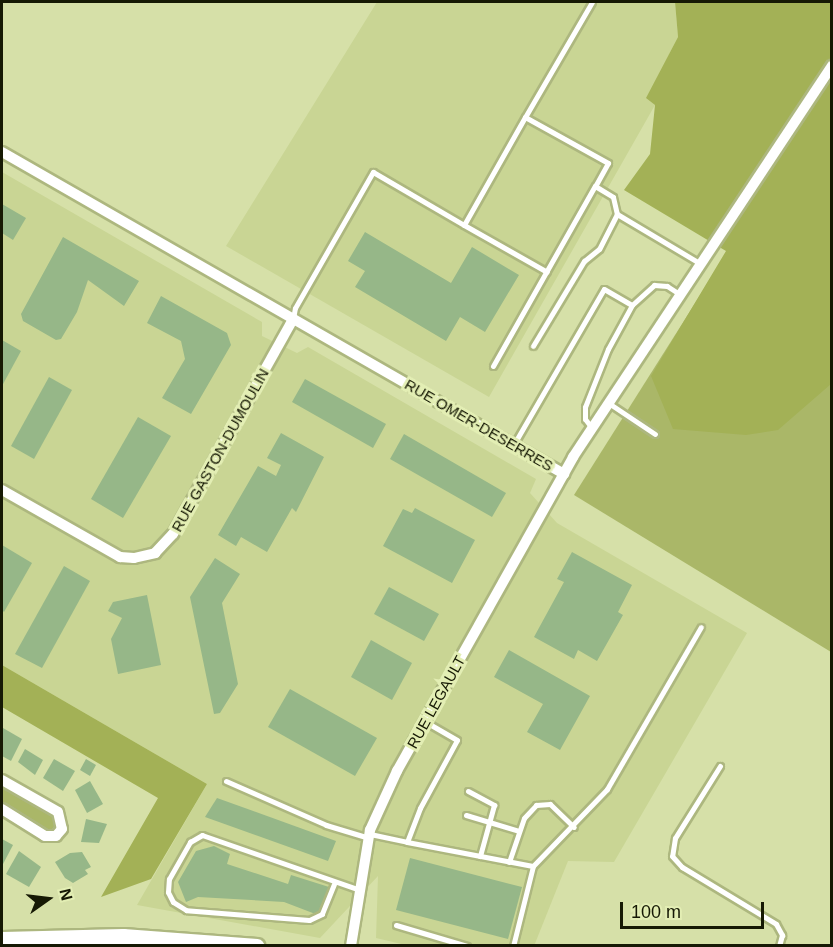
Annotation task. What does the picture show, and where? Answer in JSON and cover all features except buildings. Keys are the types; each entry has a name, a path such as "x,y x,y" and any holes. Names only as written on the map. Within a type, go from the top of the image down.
{"street":[{"name":"RUE OMER-DESERRES","path":"2,152 564,474 831,66"},
{"name":"RUE GASTON-DUMOULIN","path":"2,490 120,557 134,558 155,553 173,534 293,319"},
{"name":"RUE LEGAULT","path":"351,945 369,836 379,805 564,474"},
{"path":"2,780 58,812 62,829 56,836 45,836 2,809"},
{"path":"2,939 108,936 257,945"}],"lane":[{"path":"464,225 592,2"},
{"path":"493,366 608,163 525,117"},
{"path":"293,319 295,308 373,172 546,272"},
{"path":"533,345 584,261 598,249 617,214 613,196 595,186"},
{"path":"617,214 701,264"},
{"path":"593,429 585,419 585,407 608,350 632,305 654,285 667,286 681,295"},
{"path":"513,444 604,289 632,305"},
{"path":"610,404 655,434"},
{"path":"513,945 532,866 574,826 607,789 701,627"},
{"path":"407,842 420,808 457,740 424,721"},
{"path":"720,766 675,838 672,856 682,867 776,924 782,935 779,945"},
{"path":"226,781 326,825 369,836 532,866"},
{"path":"468,791 494,805 480,856"},
{"path":"509,862 527,812 541,803 550,804 574,826"},
{"path":"466,815 519,831"},
{"path":"334,884 322,914 309,920 186,910 177,906 168,892 169,879 190,842 202,835 334,884 360,890"},
{"path":"396,925 467,945"}],"shaded area":[{"path":"377,2 675,2 678,37 647,98 655,105 489,397 226,246"},
{"path":"675,2 831,2 831,384 778,430 746,435 673,429 651,376 726,251 624,190 650,154 655,105 646,98 678,37"},
{"path":"831,88 831,652 574,495"},
{"path":"2,172 262,322 262,336 297,353 308,347 536,479 530,493 557,523 747,633 614,862 568,861 534,946 410,946 376,938 378,876 320,938 137,905 207,784 2,665"},
{"path":"2,665 207,784 151,879 101,897 158,798 2,707"},
{"path":"2,786 54,817 59,823 56,831 45,831 7,807 2,802"}]}
